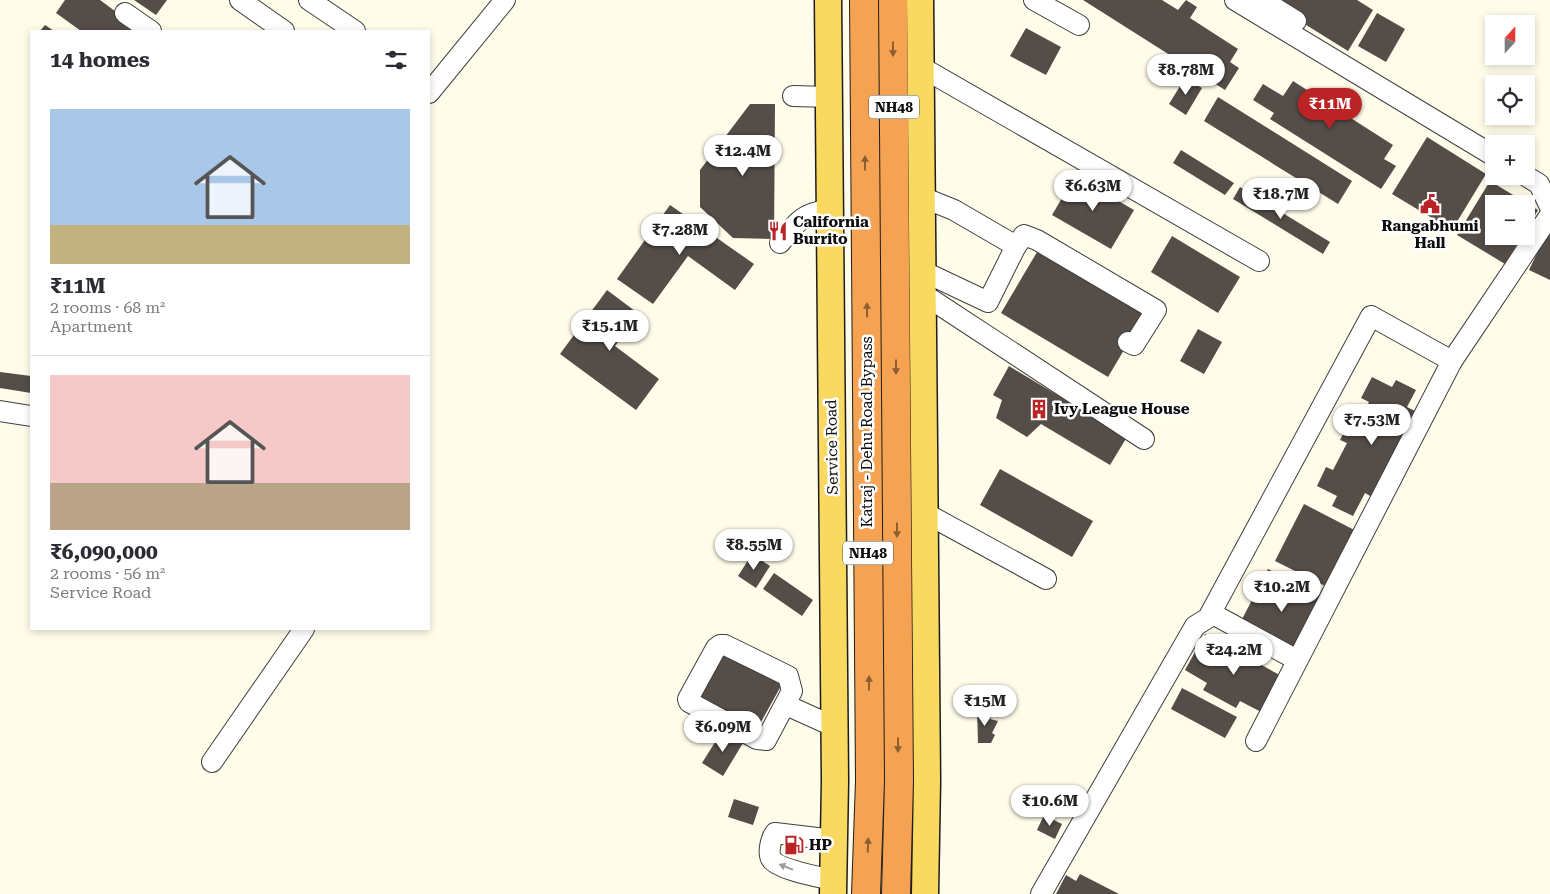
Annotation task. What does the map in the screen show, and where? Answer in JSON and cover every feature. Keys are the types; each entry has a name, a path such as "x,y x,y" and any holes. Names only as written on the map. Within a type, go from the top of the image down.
{"highway":[{"name":"Katraj - Dehu Road Bypass","path":"864,0 870,781 866,894"},
{"name":"Katraj - Dehu Road Bypass","path":"893,0 898,771 896,894"}],"main road":[{"name":"Service Road","path":"828,0 835,727 833,887"},
{"path":"920,0 927,781 925,894"}],"street":[{"path":"240,0 283,30"},
{"path":"309,0 354,30"},
{"path":"431,87 505,0"},
{"path":"1034,0 1078,25"},
{"path":"1234,0 1485,151"},
{"path":"1262,0 1381,72"},
{"path":"125,13 150,30"},
{"path":"921,67 1260,261"},
{"path":"793,96 829,97"},
{"path":"1535,182 1539,184 1550,207"},
{"path":"922,198 954,210 1016,246"},
{"path":"780,243 804,216 812,212 830,209"},
{"path":"1256,741 1452,361 1550,216"},
{"path":"1128,342 1134,345 1156,310 1037,240 1024,235 1016,246 988,302 933,276 923,287 1144,439"},
{"path":"1040,894 1195,626 1208,618 1211,613 1371,316 1452,361"},
{"path":"0,411 30,416"},
{"path":"925,513 1046,579"},
{"path":"1211,613 1297,660"},
{"path":"212,762 303,630"},
{"path":"720,645 725,645 788,676 792,691 786,705 766,740 762,740 689,702 688,699 716,648 720,645"},
{"path":"786,705 835,727"},
{"path":"833,887 811,876 782,866 773,861 770,855 775,833 834,840"}],"building":[{"path":"65,0 100,0 141,30 80,30 56,13"},
{"path":"134,0 167,0 156,15"},
{"path":"1083,0 1162,0 1178,10 1186,0 1197,7 1190,18 1238,49 1230,62 1239,68 1225,90"},
{"path":"1266,0 1357,0 1373,10 1348,51"},
{"path":"1377,13 1405,29 1386,62 1358,46"},
{"path":"45,25 52,30 41,30"},
{"path":"1026,28 1061,47 1046,75 1010,56"},
{"path":"1185,78 1202,88 1186,115 1169,104"},
{"path":"1293,81 1332,106 1341,93 1355,101 1346,115 1393,145 1384,159 1396,166 1381,189 1270,119 1274,113 1253,100 1263,84 1283,96"},
{"path":"1218,97 1352,181 1338,204 1204,121"},
{"path":"750,104 775,104 774,239 733,238 700,207 700,170"},
{"path":"1427,137 1485,173 1452,230 1392,194"},
{"path":"1181,150 1234,183 1225,195 1173,163"},
{"path":"1075,176 1134,210 1111,249 1052,215"},
{"path":"1488,185 1497,185 1513,195 1485,195 1485,245 1517,245 1505,264 1457,235"},
{"path":"1240,187 1330,242 1323,254 1233,199"},
{"path":"670,205 754,264 735,290 688,256 653,304 617,279"},
{"path":"1550,226 1550,280 1529,270"},
{"path":"1172,236 1240,277 1218,313 1151,272"},
{"path":"1040,247 1147,311 1108,377 1001,313"},
{"path":"607,290 639,314 615,346 659,379 636,410 560,354"},
{"path":"1198,329 1222,342 1204,374 1180,361"},
{"name":"Ivy League House","path":"1009,366 1127,437 1110,465 1041,424 1027,437 996,418 1002,400 993,395"},
{"path":"0,372 30,376 30,393 0,388"},
{"path":"1372,377 1392,387 1396,380 1416,390 1407,407 1421,414 1377,500 1365,493 1353,516 1332,506 1337,496 1317,486 1326,467 1333,470 1347,443 1340,440 1347,426 1355,429 1369,402 1361,398"},
{"path":"1000,469 1093,521 1072,557 980,505"},
{"path":"1304,504 1362,534 1333,590 1275,561"},
{"path":"752,554 770,566 756,588 738,576"},
{"path":"1268,569 1325,599 1296,656 1238,627"},
{"path":"774,573 813,600 802,616 763,589"},
{"path":"1205,634 1285,678 1265,714 1240,701 1236,708 1203,690 1207,683 1185,670"},
{"path":"723,648 779,678 781,686 756,731 698,699"},
{"path":"1182,688 1237,717 1225,738 1171,709"},
{"path":"977,709 993,715 990,719 998,721 992,733 995,735 991,743 978,743"},
{"path":"722,731 743,743 723,776 702,763"},
{"path":"734,799 759,807 753,825 728,817"},
{"path":"1044,815 1062,824 1055,839 1037,830"},
{"path":"1080,874 1119,894 1056,894 1066,875 1076,881"}],"place":[{"name":"Rangabhumi Hall","path":"1430,204"},
{"name":"California Burrito","path":"778,231"},
{"name":"Ivy League House","path":"1039,409"},
{"name":"HP","path":"794,845"}]}
